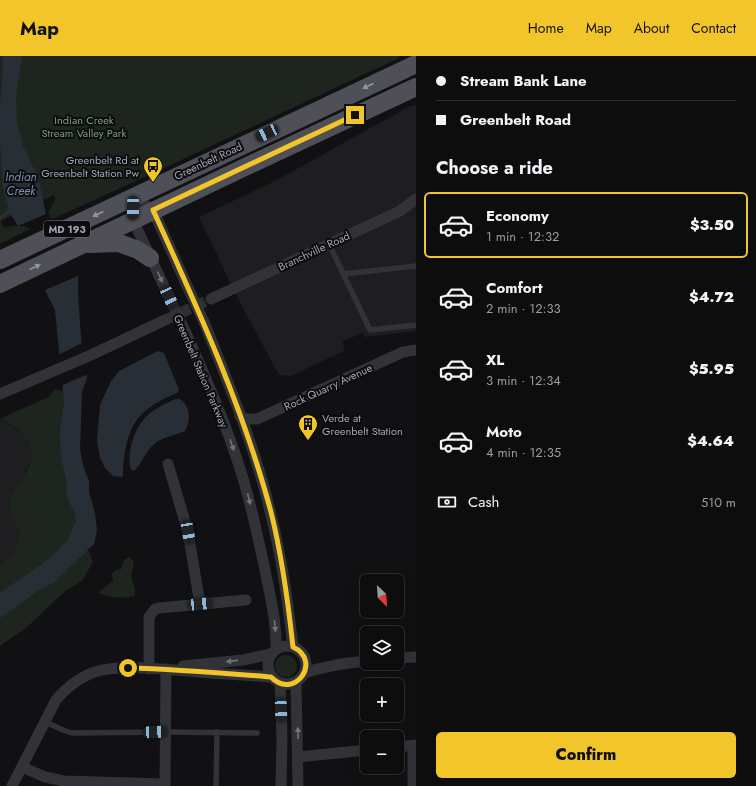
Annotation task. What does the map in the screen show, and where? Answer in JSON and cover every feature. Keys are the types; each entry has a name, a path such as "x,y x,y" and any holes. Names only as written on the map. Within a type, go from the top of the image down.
{"main road":[{"name":"Greenbelt Road","path":"0,260 410,67"},
{"name":"Greenbelt Road","path":"0,284 412,88"},
{"path":"82,245 119,243 138,250 150,258"}],"street":[{"path":"133,197 153,210"},
{"name":"Greenbelt Station Parkway","path":"133,197 133,220 185,331 214,398 243,477 254,520 269,592 274,622 273,651"},
{"name":"Branchville Road","path":"210,299 400,211 416,200"},
{"name":"Greenbelt Station Parkway","path":"153,210 204,322 240,416 260,474 271,513 286,589 293,647"},
{"path":"0,394 91,355 165,320"},
{"name":"Rock Quarry Avenue","path":"240,416 246,419 257,419 403,352 416,350"},
{"path":"168,464 188,532 200,604"},
{"path":"149,669 149,617 152,612 159,608 246,600"},
{"path":"12,786 56,700 66,688 99,671 112,669 168,669 275,680 288,684 296,682 304,673 306,665 304,657 300,651 293,647 284,646 243,660 196,664 168,669"},
{"path":"273,651 268,660 267,667 275,680 282,738 281,786"},
{"path":"304,657 336,664"},
{"path":"404,658 416,657"},
{"path":"304,673 336,664 360,662"},
{"path":"22,767 64,784 165,785 165,732 168,669"},
{"path":"296,682 298,786"},
{"path":"404,747 415,746 413,786"},
{"path":"298,757 360,751"}],"lane":[{"path":"329,244 370,330 416,325"},
{"path":"343,274 416,266"},
{"path":"45,722 72,733 257,733"},
{"path":"216,786 217,732"}],"shaded area":[{"path":"416,105 416,331 365,337 363,333 343,341 344,351 291,376 279,375 238,299 199,217 277,180 410,106"},
{"path":"0,418 21,433 27,439 32,449 31,461 19,483 11,493 14,522 20,532 13,555 0,564"}],"green space":[{"name":"Indian Creek Stream Valley Park","path":"0,56 399,56 399,58 52,219 48,213 55,199 54,195 1,221 4,228 21,226 30,229 0,244"},
{"path":"54,390 72,394 79,529 93,562 82,581 65,591 26,628 0,646 0,564 13,555 20,532 12,515 9,501 12,492 29,466 32,453 23,435 1,418 49,397"},
{"path":"129,557 133,561 132,577 135,590 134,596 121,598 98,593 113,581 112,574 114,571 121,569 124,560"},
{"path":"286,655 290,656 296,662 296,670 290,676 286,677 282,676 276,670 275,666 276,662 282,656"}],"water":[{"name":"Indian Creek","path":"3,56 22,56 16,98 17,123 23,146 38,177 46,214 18,226 9,211 3,186 0,141 0,105"},
{"path":"78,276 81,337 87,379 82,391 80,450 89,481 89,491 95,513 97,531 94,544 53,583 39,590 0,618 0,593 49,559 67,541 76,522 75,514 67,497 67,482 61,458 60,431 64,402 55,310 45,290"},
{"path":"158,351 164,353 179,390 177,393 150,407 137,420 129,434 125,451 123,476 113,476 105,468 100,458 97,440 100,405 111,381 119,371"},
{"path":"175,399 180,399 184,402 188,410 189,418 185,431 156,442 150,448 137,468 134,471 131,470 131,447 140,424 150,413"}],"pier":[{"path":"84,342 88,374 60,386 58,355"}],"waterway":[{"path":"0,218 12,209"}],"tunnel":[{"path":"165,320 211,299"}],"place":[{"name":"Greenbelt Rd at Greenbelt Station Pw","path":"153,183"},
{"name":"Verde at Greenbelt Station","path":"308,441"}],"route":[{"path":"128,668 170,669 271,677 275,681 284,684 292,684 296,682 302,677 306,669 306,661 303,654 297,648 293,647 286,589 279,552 271,513 256,464 231,391 204,322 153,210 355,115"}]}
